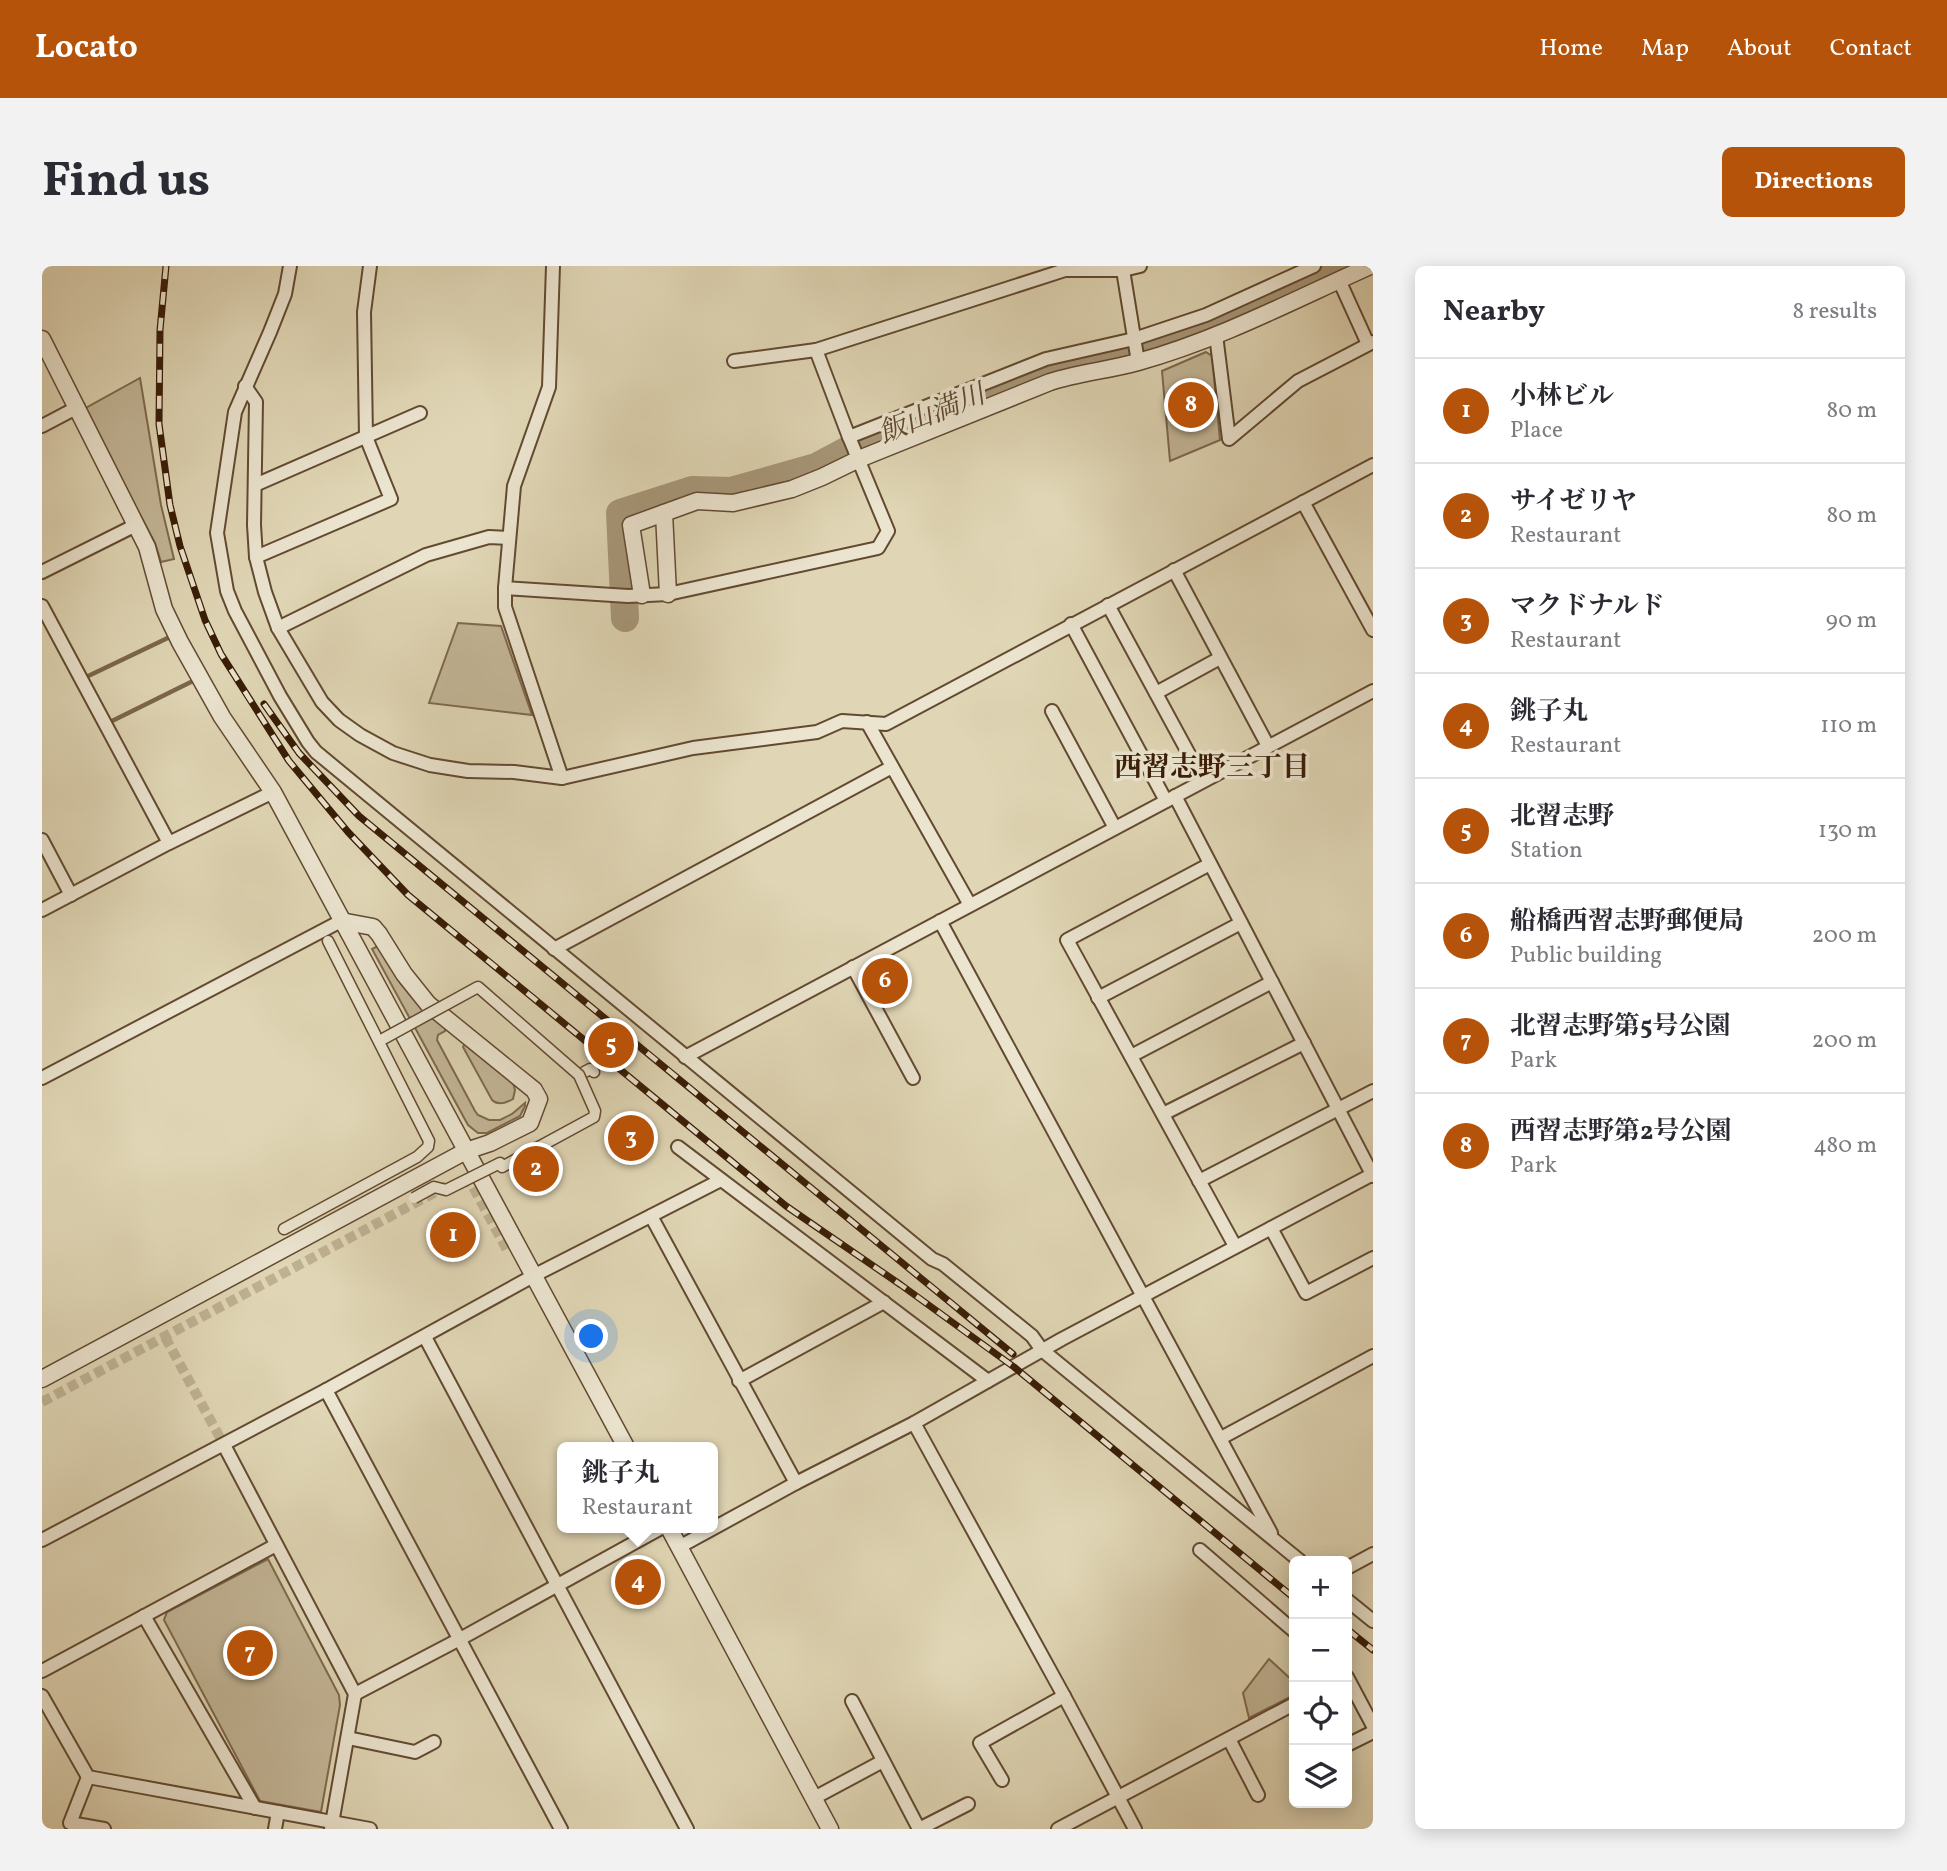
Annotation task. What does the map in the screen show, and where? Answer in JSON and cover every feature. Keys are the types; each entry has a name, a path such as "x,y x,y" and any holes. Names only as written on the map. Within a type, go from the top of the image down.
{"street":[{"path":"290,266 285,294 235,412 217,533 227,591 235,611 280,696 316,752 932,1259 943,1264 1032,1336 1042,1350 1294,1556"},
{"path":"256,557 391,499 366,437 364,312 370,266"},
{"path":"553,266 549,387 514,486 505,607 562,778"},
{"path":"629,595 631,524 697,501 733,503 792,489 822,477 857,455 1136,350 1314,266"},
{"path":"849,437 1046,359 1136,350 1216,335 1370,266"},
{"path":"734,361 816,351 1048,270 1134,267 1136,350"},
{"path":"1216,335 1229,439 1298,381 1371,343 1339,280"},
{"path":"42,339 147,548 164,609 180,642 222,717 273,792 623,1442"},
{"path":"505,587 629,595 668,594 878,548 888,531 816,351"},
{"path":"245,386 256,402 256,557 278,628 323,702 339,720 360,735 393,753 430,765 468,771 513,772 562,778 693,748 817,732 842,721 886,723 1373,465"},
{"path":"42,426 78,407"},
{"path":"255,485 420,413"},
{"path":"1303,502 1373,629"},
{"path":"664,513 668,594"},
{"path":"42,572 136,524"},
{"path":"278,628 426,555 489,537 509,538"},
{"path":"1174,570 1268,747"},
{"path":"1108,605 1203,780"},
{"path":"42,606 169,843"},
{"path":"718,1526 914,1423 1042,1350 1235,1246 1373,1175 1210,864 1071,624"},
{"path":"1156,693 1220,658"},
{"path":"685,1057 1373,691"},
{"path":"1052,711 1115,828"},
{"path":"867,722 970,905"},
{"path":"554,948 892,767"},
{"path":"42,910 273,792"},
{"path":"42,840 72,895"},
{"path":"1210,864 1067,940 1235,1246"},
{"path":"42,1078 341,920 373,927 415,990 428,1004 534,1090 540,1099 530,1123 490,1143 466,1151 42,1379"},
{"path":"940,921 1275,1540"},
{"path":"1098,998 1241,923"},
{"path":"284,1229 417,1157 428,1147 429,1141 328,941"},
{"path":"853,967 913,1078"},
{"path":"1131,1056 1272,982"},
{"path":"383,1039 478,987 526,1025 579,1075 595,1111 594,1117 502,1167 500,1163 446,1190 434,1187 414,1198"},
{"path":"1163,1114 1304,1043"},
{"path":"579,1075 590,1069 594,1072"},
{"path":"1199,1181 1373,1091"},
{"path":"678,1147 988,1381"},
{"path":"42,1541 535,1275 720,1180"},
{"path":"651,1216 796,1483"},
{"path":"1271,1228 1306,1293 1373,1258"},
{"path":"739,1381 884,1302"},
{"path":"425,1336 687,1829"},
{"path":"1221,1438 1373,1356"},
{"path":"326,1390 561,1829"},
{"path":"914,1423 1135,1829"},
{"path":"224,1445 355,1694 331,1825"},
{"path":"355,1694 652,1533"},
{"path":"672,1533 831,1829"},
{"path":"679,1547 705,1533"},
{"path":"42,1671 276,1545"},
{"path":"1200,1550 1289,1626"},
{"path":"1352,1565 1373,1554"},
{"path":"1352,1604 1373,1621"},
{"path":"144,1616 256,1808"},
{"path":"1350,1682 1373,1726"},
{"path":"42,1696 88,1777 278,1812 331,1825 370,1829"},
{"path":"1002,1780 980,1743 1064,1696"},
{"path":"852,1701 919,1829 968,1804"},
{"path":"1064,1828 1289,1707"},
{"path":"1352,1742 1373,1732"},
{"path":"348,1738 415,1752 434,1742"},
{"path":"1229,1738 1258,1795"},
{"path":"814,1798 883,1761"},
{"path":"88,1777 70,1823 104,1829"},
{"path":"275,1829 278,1812"}],"shaded area":[{"path":"1206,352 1212,356 1220,440 1170,461 1162,371"},
{"path":"140,378 161,505 174,559 161,562 155,543 84,409"},
{"path":"458,623 501,626 532,715 429,703"},
{"path":"378,946 411,996 446,1027 437,1040 478,1115 489,1120 500,1120 525,1103 520,1116 487,1133 478,1133 468,1125 372,949"},
{"path":"465,1043 513,1082 513,1099 502,1103 492,1100 463,1047"},
{"path":"268,1559 339,1695 340,1705 321,1812 260,1801 164,1620 167,1612"},
{"path":"1269,1659 1289,1677 1289,1698 1249,1718 1243,1693"}],"waterway":[{"name":"飯山満川","path":"625,618 620,513 692,490 731,491 816,467 859,444 1048,369 1164,341 1240,311 1339,266"},
{"path":"84,678 174,635"},
{"path":"110,722 197,679"}],"tunnel":[{"path":"461,1180 472,1185 507,1250"},
{"path":"42,1402 447,1186"},
{"path":"165,1337 224,1445"}],"railway":[{"path":"166,266 160,330 159,424 170,505 180,546 205,620 221,654 289,761 348,832 408,895 786,1206 1014,1367 1289,1594"},
{"path":"264,704 299,753 359,816 1013,1354"},
{"path":"1352,1633 1373,1650"}],"place":[{"name":"西習志野第2号公園","path":"1191,405"},
{"name":"船橋西習志野郵便局","path":"885,981"},
{"name":"北習志野","path":"611,1045"},
{"name":"マクドナルド","path":"631,1138"},
{"name":"サイゼリヤ","path":"536,1169"},
{"name":"小林ビル","path":"453,1235"},
{"name":"銚子丸","path":"638,1582"},
{"name":"北習志野第5号公園","path":"250,1653"}],"district":[{"name":"西習志野三丁目","path":"1212,768"}]}
